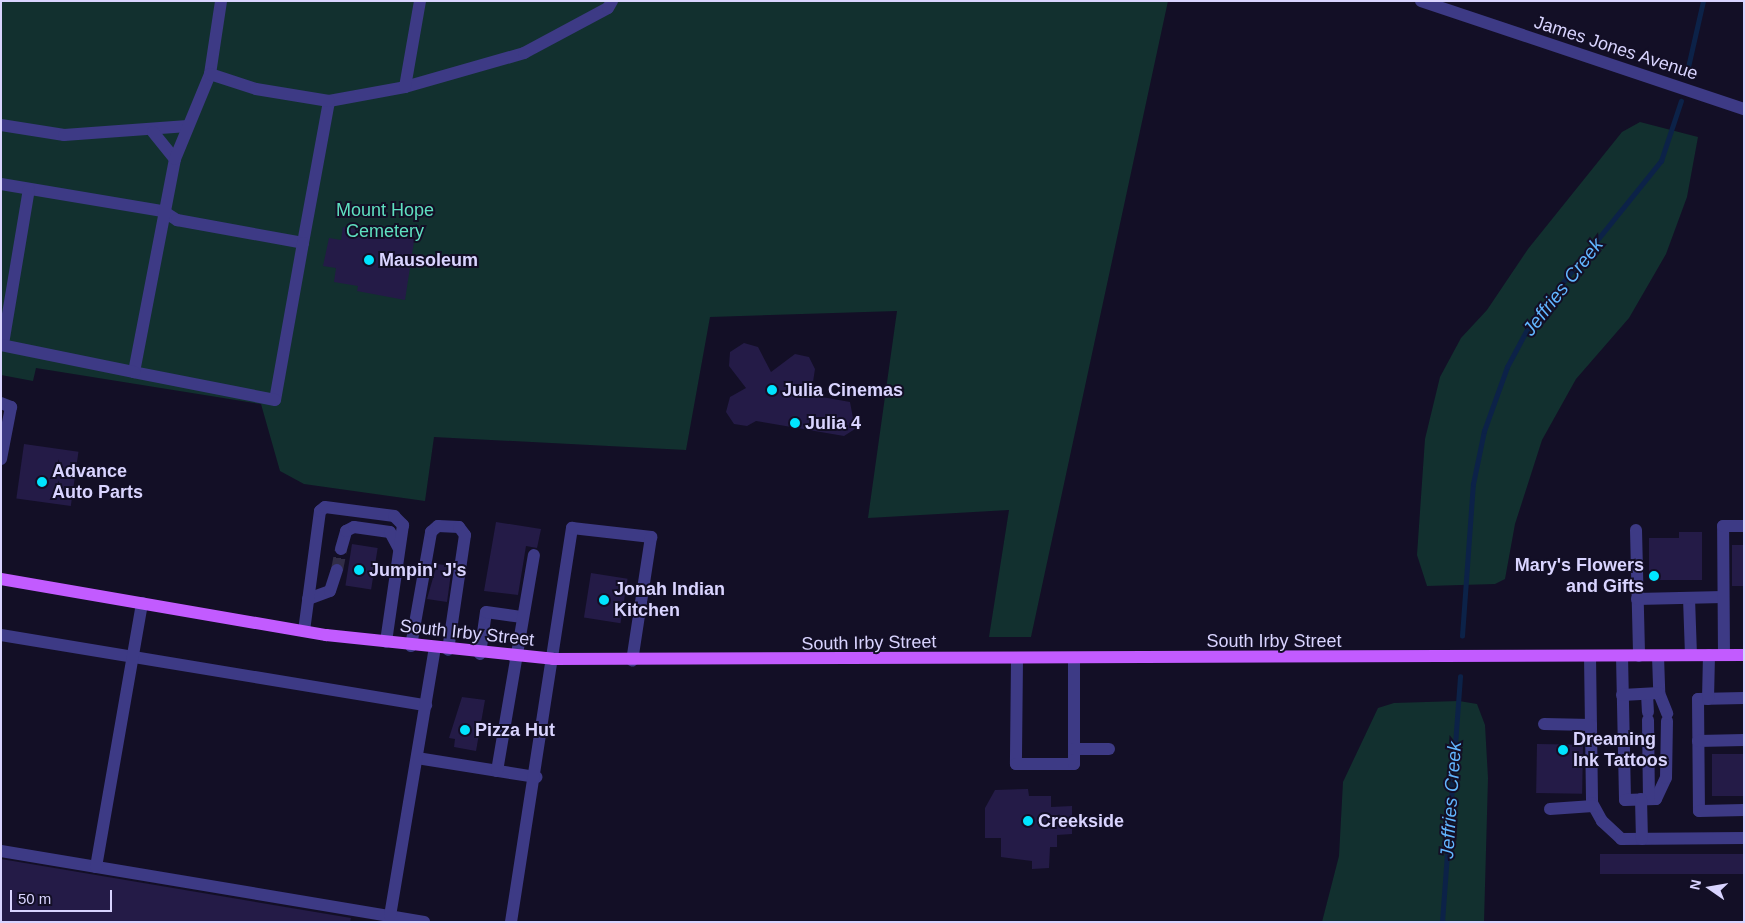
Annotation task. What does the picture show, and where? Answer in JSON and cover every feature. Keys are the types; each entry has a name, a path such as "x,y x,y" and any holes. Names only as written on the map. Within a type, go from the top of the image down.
{"main road":[{"name":"South Irby Street","path":"1,579 304,631 480,654 553,659 632,661 1074,660 1744,655"}],"street":[{"path":"134,372 162,211 175,159 188,126 196,116 210,74 220,1"},
{"path":"405,87 420,1"},
{"path":"210,74 256,89 329,101 405,87 524,53 608,8 612,1"},
{"name":"James Jones Avenue","path":"1421,1 1744,109"},
{"path":"29,188 2,344 275,400 329,101"},
{"path":"1,124 64,135 153,132 188,126"},
{"path":"153,132 175,159"},
{"path":"1,184 162,211 177,220 303,243"},
{"path":"1,403 11,407 1,459"},
{"path":"304,631 318,516 325,507 394,516 402,525 400,554 386,642"},
{"path":"411,646 431,532 438,526 459,527 465,535 448,650"},
{"path":"1724,655 1723,526 1744,526"},
{"path":"341,549 346,530 354,527 390,532 400,554"},
{"path":"511,922 536,777 572,528 651,536 632,661"},
{"path":"1636,530 1639,656"},
{"path":"497,770 534,555"},
{"path":"308,599 330,591 337,570"},
{"path":"1638,599 1723,597"},
{"path":"1689,598 1691,655"},
{"path":"96,867 142,603"},
{"path":"480,654 486,612 523,617"},
{"path":"1,635 426,705"},
{"path":"390,916 435,648"},
{"path":"1708,699 1709,655"},
{"path":"1590,656 1593,806 1620,839 1744,838"},
{"path":"1622,656 1625,800 1656,798 1666,778 1667,717 1653,694"},
{"path":"1642,839 1648,716 1658,656"},
{"path":"1017,660 1016,764 1074,764 1074,660"},
{"path":"1622,695 1653,694"},
{"path":"1744,698 1698,699 1699,811 1744,810"},
{"path":"1544,724 1591,725"},
{"path":"1698,741 1744,740"},
{"path":"1074,749 1109,749"},
{"path":"417,758 536,777"},
{"path":"1550,809 1593,806"},
{"path":"1,851 424,922"}],"green space":[{"name":"Mount Hope Cemetery","path":"1,1 1168,1 1031,637 989,637 1009,510 868,518 897,311 710,317 686,450 434,437 425,501 304,484 280,471 261,404 36,368 33,381 1,375"},
{"path":"1640,122 1698,137 1687,197 1666,254 1629,318 1576,379 1542,440 1515,524 1505,579 1495,584 1427,586 1417,555 1425,439 1440,377 1461,338 1487,310 1528,249 1622,132"},
{"path":"1459,701 1477,704 1485,725 1488,778 1484,922 1322,922 1339,856 1343,782 1378,708 1394,703"}],"building":[{"name":"Mausoleum","path":"369,226 415,235 405,300 357,291 358,286 334,282 336,268 323,266 329,238 341,240 343,227 368,231"},
{"name":"Julia Cinemas","path":"744,343 758,347 771,372 795,354 809,357 815,369 811,395 850,402 855,429 844,436 756,421 747,426 734,424 726,412 730,397 746,388 729,366 730,352"},
{"path":"24,444 78,452 71,506 16,498"},
{"path":"496,522 541,529 537,548 526,546 518,595 484,591"},
{"path":"1679,532 1702,532 1702,580 1649,580 1649,538 1679,538"},
{"path":"352,544 378,548 371,590 345,585"},
{"path":"1732,545 1744,545 1744,586 1732,586"},
{"path":"437,564 452,566 447,602 427,599"},
{"path":"591,573 628,579 621,623 584,617"},
{"name":"Pizza Hut","path":"462,697 485,700 476,751 454,747 455,739 449,738"},
{"path":"1537,744 1583,745 1582,794 1536,793"},
{"path":"1712,754 1744,754 1744,796 1712,796"},
{"name":"Creekside","path":"1028,789 1029,796 1051,796 1051,807 1072,806 1072,834 1057,835 1057,847 1050,847 1049,868 1032,869 1032,861 1001,857 1001,838 985,838 985,808 995,790"},
{"path":"1600,854 1744,854 1744,874 1600,874"},
{"path":"1,859 351,918 350,922 1,922"}],"waterway":[{"name":"Jeffries Creek","path":"1686,76 1703,1"},
{"name":"Jeffries Creek","path":"1462,636 1473,484 1484,431 1507,367 1531,322 1661,161 1681,101"},
{"name":"Jeffries Creek","path":"1442,922 1460,677"}],"tunnel":[{"path":"337,570 341,549"}],"place":[{"name":"Mausoleum","path":"369,260"},
{"name":"Julia Cinemas","path":"772,390"},
{"name":"Julia 4","path":"795,423"},
{"name":"Advance Auto Parts","path":"42,482"},
{"name":"Jumpin' J's","path":"359,570"},
{"name":"Mary's Flowers and Gifts","path":"1654,576"},
{"name":"Jonah Indian Kitchen","path":"604,600"},
{"name":"Pizza Hut","path":"465,730"},
{"name":"Dreaming Ink Tattoos","path":"1563,750"},
{"name":"Creekside","path":"1028,821"}]}
